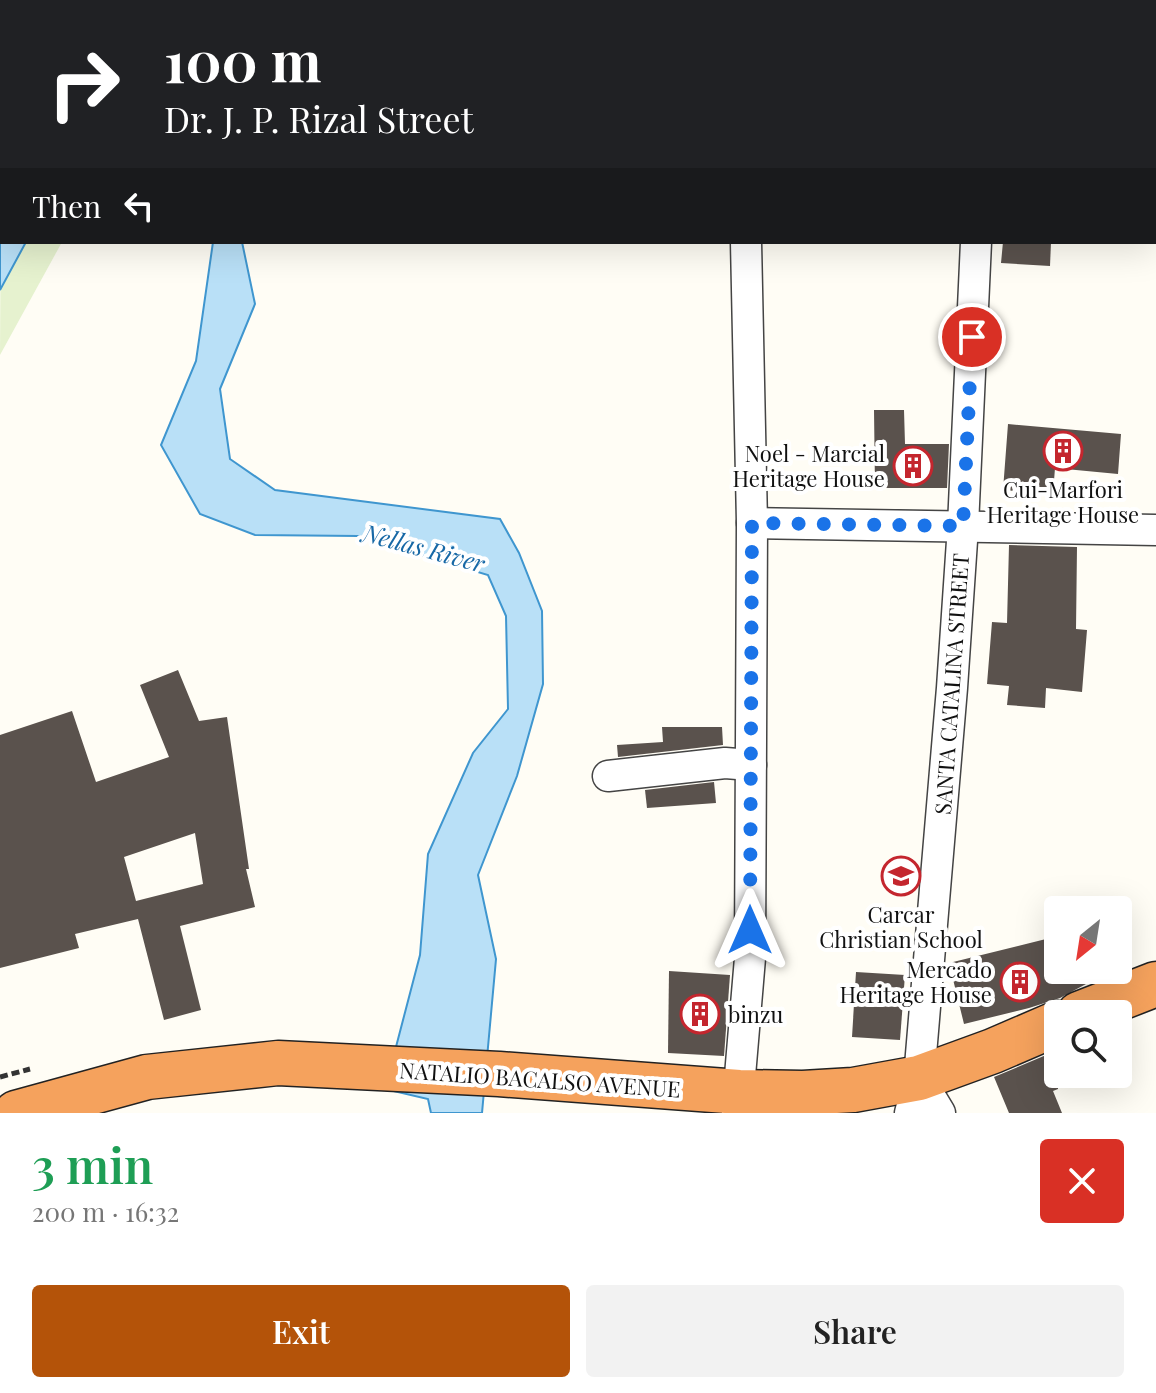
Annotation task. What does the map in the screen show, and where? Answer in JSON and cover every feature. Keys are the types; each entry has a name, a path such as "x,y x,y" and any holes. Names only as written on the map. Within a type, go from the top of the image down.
{"highway":[{"path":"1115,1000 1156,984"},
{"name":"NATALIO BACALSO AVENUE","path":"16,1113 147,1077 278,1063 499,1074 738,1102 853,1090 923,1101 993,1051 1044,1029"}],"street":[{"path":"738,1102 750,958 752,523 746,244"},
{"name":"SANTA CATALINA STREET","path":"923,1101 963,526 976,244"},
{"path":"752,523 1156,530"},
{"path":"608,776 725,763 751,765"}],"path":[{"path":"0,1077 35,1068"}],"green space":[{"path":"1,244 61,244 0,355"}],"water":[{"path":"0,244 25,244 0,290"},
{"name":"Nellas River","path":"213,244 242,244 255,304 220,389 230,459 275,490 500,519 519,553 542,611 543,684 517,776 478,875 496,959 482,1113 431,1113 428,1099 385,1089 420,955 428,854 473,753 508,709 506,616 488,575 358,536 255,535 200,514 161,445 196,361"}],"building":[{"path":"1003,244 1051,244 1050,266 1001,263"},
{"name":"Noel - Marcial Heritage House","path":"874,410 904,410 905,444 949,444 947,488 875,488"},
{"name":"Cui-Marfori Heritage House","path":"1008,424 1121,434 1118,474 1055,468 1053,494 1003,490"},
{"path":"1009,545 1077,547 1076,629 1087,630 1082,692 1046,688 1045,708 1007,705 1009,686 987,684 992,622 1007,623"},
{"path":"178,670 199,721 227,717 249,869 246,869 255,907 180,926 201,1010 164,1020 138,919 75,934 79,948 0,968 0,735 72,711 96,782 169,757 140,685","holes":["195,833 203,884 136,901 124,857"]},
{"path":"662,727 722,727 723,745 618,757 617,745 663,742"},
{"path":"714,782 716,803 647,808 645,790"},
{"name":"Mercado Heritage House","path":"1044,939 1044,984 1086,984 1060,998 964,1024 949,963"},
{"name":"binzu","path":"669,971 730,975 724,1056 668,1053"},
{"path":"856,972 905,975 900,1040 852,1037"},
{"path":"1044,1056 1044,1088 1058,1088 1053,1091 1062,1113 1009,1113 994,1077"}],"place":[{"name":"Cui-Marfori Heritage House","path":"1063,451"},
{"name":"Noel - Marcial Heritage House","path":"913,466"},
{"name":"Carcar Christian School","path":"901,876"},
{"name":"Mercado Heritage House","path":"1020,982"},
{"name":"binzu","path":"700,1014"}],"route":[{"path":"750,930 752,523 963,526 972,337"}]}
